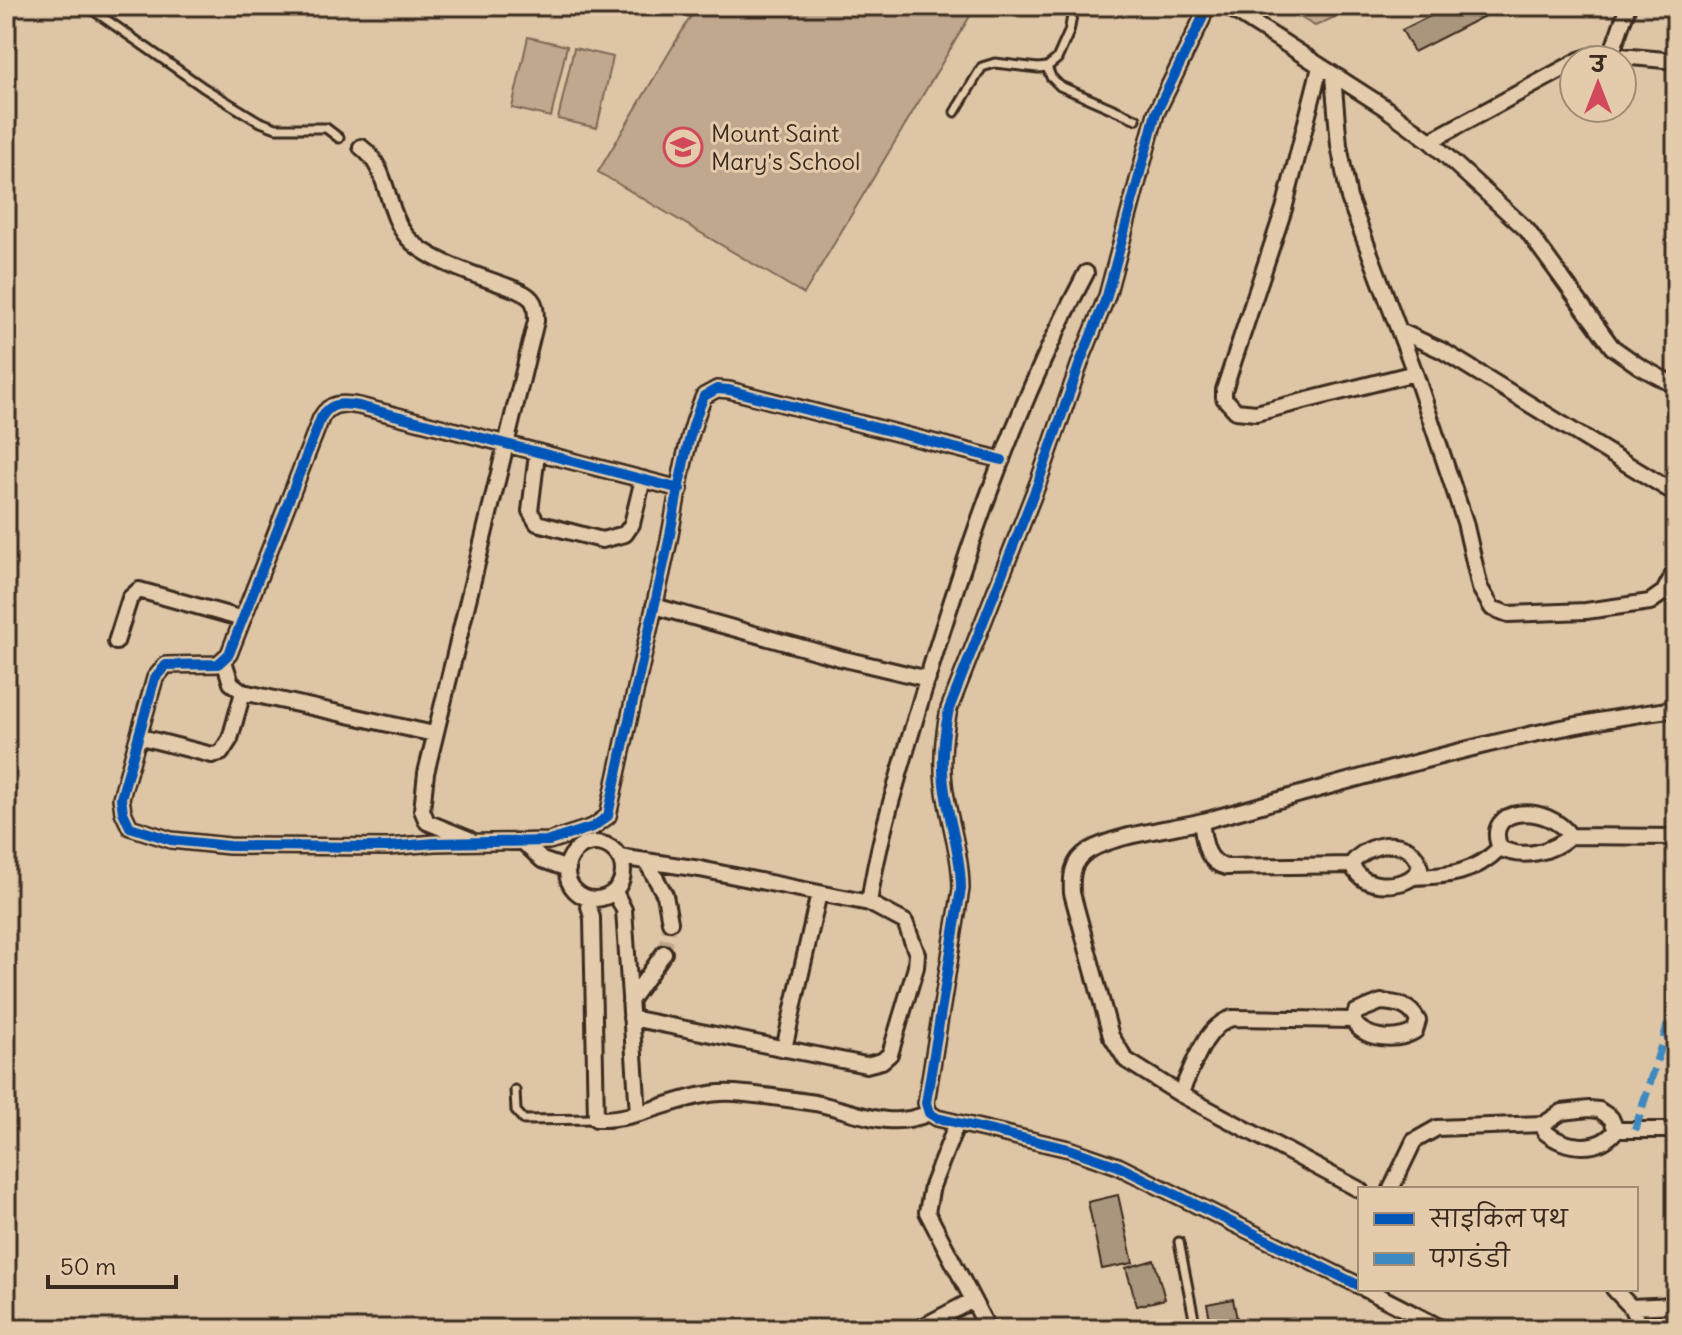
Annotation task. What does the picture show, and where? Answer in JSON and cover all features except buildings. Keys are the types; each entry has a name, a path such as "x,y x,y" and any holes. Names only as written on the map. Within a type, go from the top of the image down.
{"street":[{"path":"929,1113 926,1090 961,889 960,863 943,783 943,747 949,709 1107,296 1152,122 1202,19 1205,6"},
{"path":"1227,6 1384,107 1430,141 1527,230 1612,347 1676,386"},
{"path":"1615,44 1628,6"},
{"path":"1638,57 1676,61"},
{"path":"1326,71 1346,188 1415,373 1465,522 1480,588 1492,608 1508,614 1551,613 1650,602 1664,592 1676,569"},
{"path":"1326,71 1224,398 1236,411 1256,413 1415,373"},
{"path":"1430,141 1558,72"},
{"path":"361,147 373,156 398,221 408,238 446,262 529,295 535,302 536,321 508,446 434,734 422,810 427,822 478,843"},
{"path":"869,903 890,803 1002,460 1047,351 1086,273"},
{"path":"1400,331 1461,361 1676,494"},
{"path":"224,661 210,666 175,663 160,670 152,687 141,737 124,783 123,812 130,827 159,838 229,846 388,847 549,841 602,822 608,816 698,409 704,396 717,389 760,398 1002,460"},
{"path":"434,734 243,692 231,683 224,661 321,418 331,406 359,406 680,489"},
{"path":"537,454 530,511 532,517 537,523 602,540 625,534 632,524 643,479"},
{"path":"116,642 130,598 139,590 243,619"},
{"path":"654,606 928,679"},
{"path":"141,737 212,755 221,753 230,739 243,692"},
{"path":"1358,1189 1180,1094 1137,1069 1118,1051 1111,1036 1072,893 1071,876 1075,863 1086,852 1102,844 1201,822 1512,738 1676,709"},
{"path":"1500,848 1497,841 1499,827 1516,813 1533,813 1555,819 1570,836"},
{"path":"602,822 602,843"},
{"path":"1201,822 1209,854 1218,865 1351,865 1364,850 1395,846 1417,858 1420,868 1413,877"},
{"path":"574,853 588,843 602,843 614,850 622,867 615,892 602,898 587,898 573,889 568,869 574,853 575,833"},
{"path":"1500,848 1517,853 1541,851 1560,844 1570,836 1676,837"},
{"path":"524,843 542,860 568,869"},
{"path":"1351,865 1359,875 1372,882 1398,883 1413,877 1467,871 1485,863 1500,848"},
{"path":"619,857 869,903 905,922 917,954 916,967 890,1054 882,1061 866,1065 631,1018"},
{"path":"646,861 665,895 670,922"},
{"path":"615,892 624,910 638,1113"},
{"path":"784,1049 819,893"},
{"path":"587,898 592,918 596,1119 638,1113 710,1093 816,1104 889,1122 911,1121 929,1113 957,1123 1069,1149 1118,1166 1358,1286"},
{"path":"630,1001 664,953"},
{"path":"1180,1094 1212,1030 1223,1021 1232,1018 1353,1020"},
{"path":"1392,1187 1408,1150 1428,1131 1449,1126 1544,1124 1562,1112 1589,1109 1599,1110 1611,1118 1616,1130"},
{"path":"957,1123 932,1186 927,1212 988,1329"},
{"path":"1544,1124 1545,1132 1553,1138 1584,1146 1602,1144 1616,1130 1676,1130"},
{"path":"1368,1291 1443,1329"},
{"path":"1616,1291 1631,1307 1642,1329"},
{"path":"918,1329 973,1300"},
{"path":"1631,1307 1676,1305"}],"lane":[{"path":"87,6 204,88 258,121 276,128 326,128 339,138"},
{"path":"955,112 977,73 989,64 1047,67 1063,51 1074,6"},
{"path":"1047,67 1060,86 1136,119"},
{"path":"515,1090 516,1111 524,1120 596,1119"},
{"path":"1179,1242 1196,1329"}],"shaded area":[{"path":"697,6 976,6 804,294 598,172"},
{"path":"1281,6 1359,6 1315,26"},
{"path":"528,37 567,46 551,117 512,108"},
{"path":"574,48 613,57 597,128 558,119"}],"tunnel":[{"path":"664,953 670,922"}],"marked path":[{"path":"1635,1130 1674,997 1676,946"}],"cycle path":[{"path":"1205,6 1202,19 1156,113 1107,296 949,709 943,775 961,889 926,1103 929,1113 937,1118 1069,1149 1118,1166 1358,1285"},
{"path":"680,489 359,406 332,406 321,418 229,654 218,664 166,665 155,678 121,798 130,827 171,840 229,846 388,847 549,841 593,827 608,816 668,545 672,526 675,508 679,488 686,450 704,396 717,389 729,390 1002,460"}],"place":[{"name":"Mount Saint Mary's School","path":"683,147"}]}
